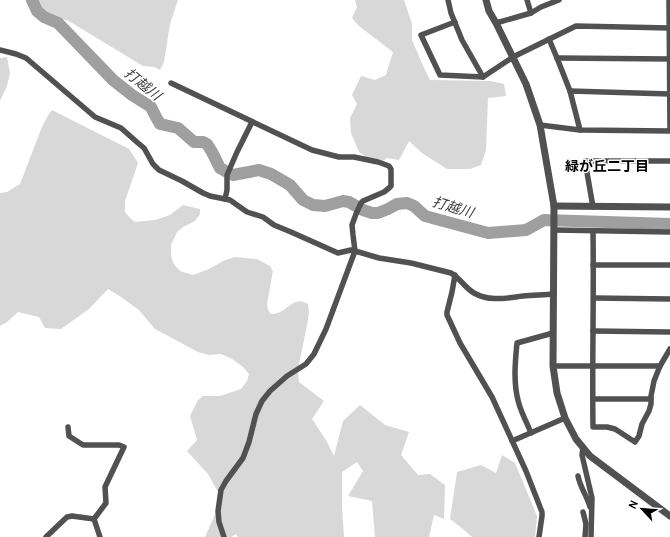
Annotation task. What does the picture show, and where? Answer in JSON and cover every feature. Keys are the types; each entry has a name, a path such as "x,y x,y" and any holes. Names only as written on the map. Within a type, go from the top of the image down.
{"street":[{"path":"448,0 451,14 462,40 483,77"},
{"path":"486,0 489,11 526,84 540,125 554,208 553,366 565,418 576,439 590,456 670,516"},
{"path":"527,0 532,13"},
{"path":"496,23 532,13 541,7 559,0"},
{"path":"540,125 580,130 670,131 670,0"},
{"path":"454,22 421,35 440,75 483,77 513,57 576,26 670,28"},
{"path":"549,39 570,91 580,130"},
{"path":"0,50 21,55 95,117 121,128 141,145 153,164 159,170 210,196 230,200 247,212 267,218 274,225 338,253 351,250 379,258 411,263 447,272 454,275 470,291 486,298 492,299 554,294"},
{"path":"557,58 670,59"},
{"path":"170,83 312,150 339,157 354,157 378,162 389,166 391,169 389,188 384,192 363,201 353,221 352,229 355,251 326,329 314,354 306,364 287,376 270,391 262,402 256,414 249,442 243,458 221,490 218,511 219,522 224,537"},
{"path":"570,91 670,94"},
{"path":"225,199 228,175 237,152 252,122"},
{"path":"593,207 585,161 670,161"},
{"path":"554,208 670,207"},
{"path":"554,228 670,232"},
{"path":"593,230 593,427 607,427 615,429 636,442 642,424 649,412 654,381 660,366 670,349"},
{"path":"594,265 670,265"},
{"path":"454,275 447,312 448,318 460,343 492,397 528,478 542,512 539,537"},
{"path":"594,298 670,299"},
{"path":"593,331 670,332"},
{"path":"531,433 519,405 515,388 514,368 517,343 553,333"},
{"path":"553,366 660,366"},
{"path":"593,399 651,399"},
{"path":"512,441 565,418"},
{"path":"68,427 69,436 83,445 119,445 124,447 105,487 106,504 94,520"},
{"path":"583,447 582,455 592,498 592,537"},
{"path":"578,476 581,488 588,499 592,511"},
{"path":"583,512 586,524 585,537"},
{"path":"46,537 67,517 72,516 94,520"},
{"path":"94,520 100,537"}],"shaded area":[{"path":"26,0 178,0 170,24 164,62 160,70 155,67 143,66 67,20 33,16"},
{"path":"355,0 404,0 412,24 412,40 430,80 490,81 504,84 506,96 488,98 486,150 481,165 470,169 447,169 422,153 409,141 399,160 387,158 383,161 369,159 359,152 351,133 350,118 357,104 352,95 361,76 375,80 386,75 393,52 359,26 352,18 357,7"},
{"path":"7,57 10,73 7,86 0,101 0,58"},
{"path":"52,110 129,149 138,163 125,201 125,212 135,222 155,220 170,215 183,205 200,209 200,214 195,221 177,232 171,245 173,263 180,271 193,275 235,257 257,259 270,266 273,271 267,304 268,310 271,314 277,313 298,301 308,304 309,312 307,325 298,369 299,382 324,401 312,419 326,440 334,456 343,421 360,405 385,425 409,432 401,455 418,475 430,474 445,485 444,519 434,515 429,537 375,537 372,501 348,496 363,471 357,462 342,472 344,537 238,537 236,534 231,537 205,537 222,499 208,474 187,451 197,440 190,416 198,400 203,396 220,396 241,389 247,381 249,374 243,367 232,359 221,354 209,355 198,352 155,329 139,310 108,289 89,309 61,329 45,328 39,317 18,312 0,326 0,193 7,192 20,184 42,127"},
{"path":"502,455 515,463 537,516 535,537 472,537 450,519 457,472 481,465 496,473"}],"waterway":[{"name":"打越川","path":"32,0 37,11 44,17 58,23 113,80 132,95 151,107 160,124 178,128 194,142 203,142 207,144 220,168 233,175 259,170 271,174 290,185 303,200 313,205 325,206 343,201 349,202 363,210 378,213 397,204 407,203 414,206 425,216 488,233 526,230 544,220 670,224"}],"district":[{"name":"緑が丘二丁目","path":"607,166"}]}
